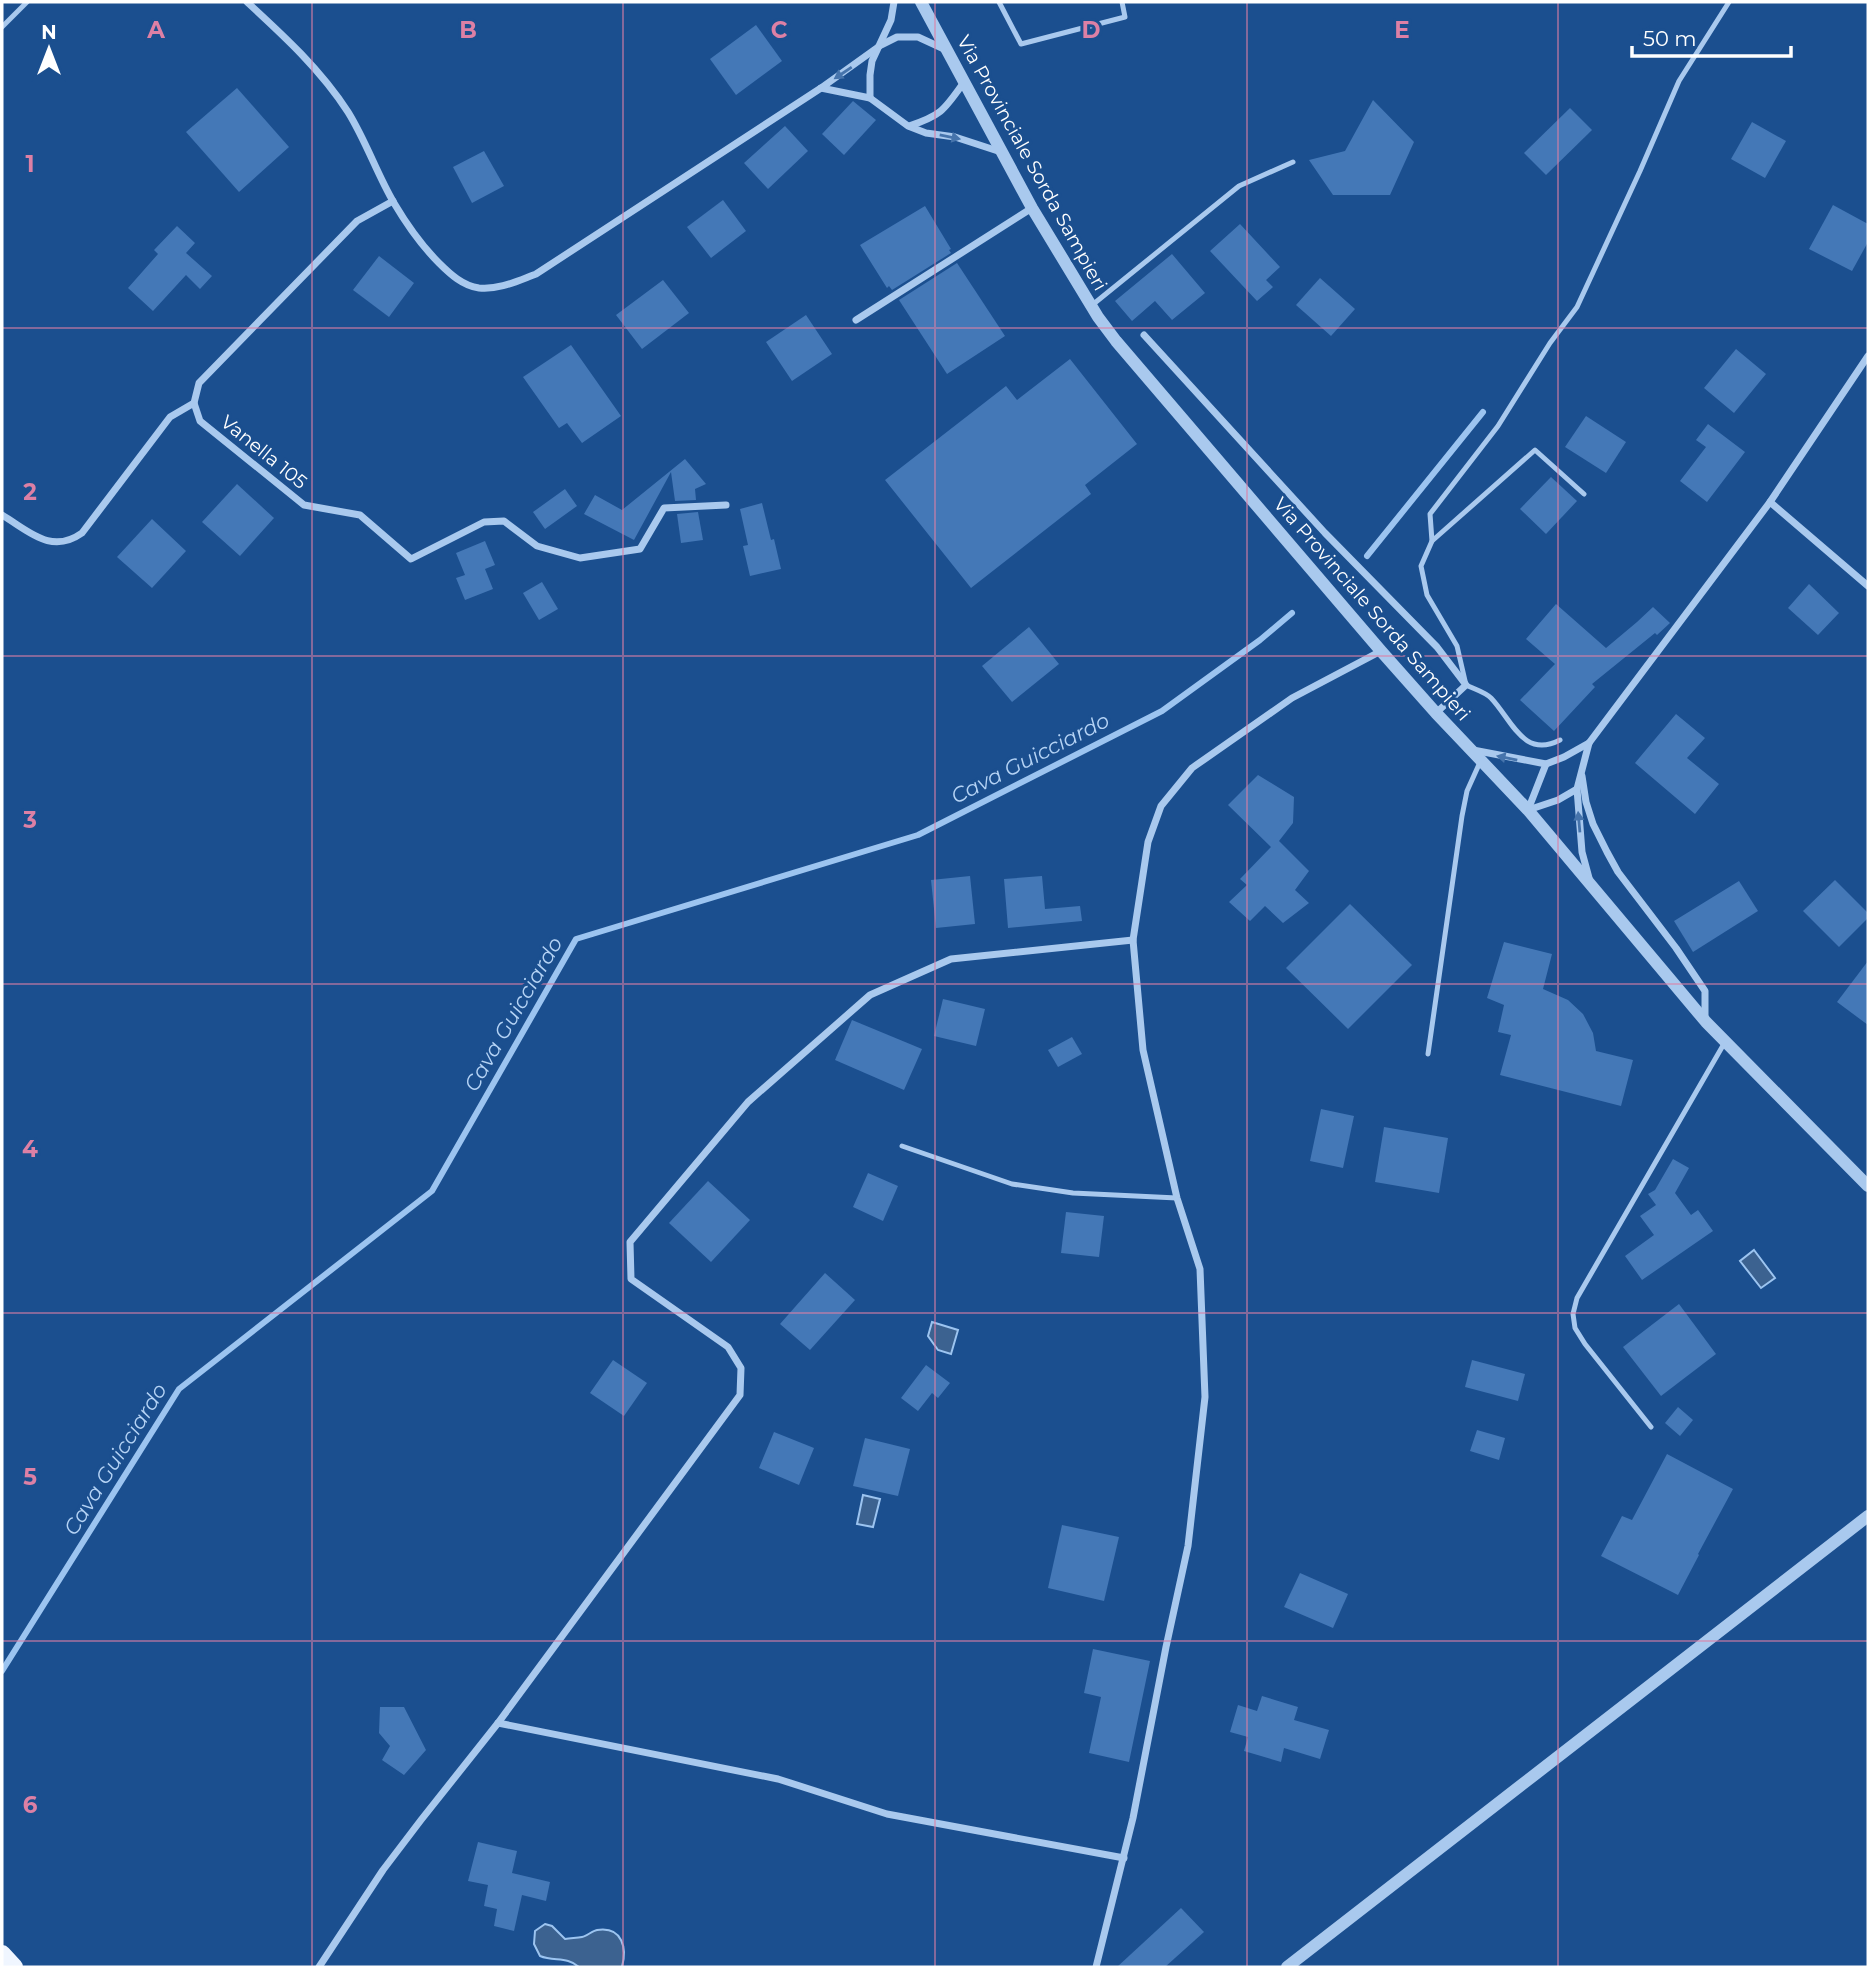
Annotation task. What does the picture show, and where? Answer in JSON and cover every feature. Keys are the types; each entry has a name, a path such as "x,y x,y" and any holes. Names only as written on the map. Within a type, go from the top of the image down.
{"main road":[{"path":"2,1954 14,1967"}],"street":[{"path":"247,2 288,40 335,93 365,142 393,201 425,249 448,272 465,284 477,288 509,285 536,274 821,88 881,45 897,37 918,37 947,50"},
{"path":"870,98 872,61 891,20 894,2"},
{"name":"Via Provinciale Sorda Sampieri","path":"921,2 1032,208 1091,306 1116,341 1381,651 1528,810 1706,1022 1868,1186"},
{"path":"908,127 935,117 948,105 964,82"},
{"path":"821,88 870,98 908,127 926,134 955,137 1001,152"},
{"path":"2,515 47,542 70,542 82,533 170,417 194,403 199,383 357,221 393,201"},
{"path":"856,320 1032,208"},
{"path":"1144,335 1325,533 1437,647 1466,685 1436,713"},
{"path":"1592,888 1582,852 1577,789 1589,743 1770,502 1868,356"},
{"name":"Vanella 105","path":"194,403 200,421 304,505 360,515 411,559 484,522 504,521 537,546 580,558 640,549 664,508 726,505"},
{"path":"1770,502 1868,586"},
{"path":"1096,1967 1124,1858 1188,1546 1205,1397 1200,1269 1177,1198 1143,1050 1133,940 1147,842 1161,806 1192,768 1292,698 1381,651"},
{"path":"1470,750 1546,764 1589,743"},
{"path":"1528,810 1546,764"},
{"path":"1582,770 1586,802 1597,834 1618,872 1705,991 1706,1022"},
{"path":"1528,810 1558,800 1577,789"},
{"path":"319,1967 383,1870 498,1723 740,1395 741,1368 728,1347 631,1279 631,1242 748,1102 870,995 951,959 1133,940"},
{"path":"1287,1967 1868,1517"},
{"path":"498,1723 778,1779 887,1814 1124,1858"}],"lane":[{"path":"2,27 27,2"},
{"path":"999,2 1021,44 1125,17 1122,2"},
{"path":"1432,541 1430,514 1498,426 1550,343 1577,307 1679,81 1729,2"},
{"path":"1091,306 1239,186 1293,162"},
{"path":"1560,740 1548,746 1533,745 1521,737 1489,696 1466,685 1457,646 1427,595 1421,566 1432,541 1535,450 1584,494"},
{"path":"1428,1054 1462,816 1467,791 1481,760"},
{"path":"1651,1427 1585,1344 1575,1328 1573,1314 1577,1298 1725,1042"},
{"path":"902,1146 1012,1184 1073,1193 1177,1198"}],"water":[{"path":"1754,1250 1775,1278 1761,1288 1740,1261"},
{"path":"932,1322 958,1330 951,1354 938,1350 928,1336"},
{"path":"863,1495 880,1499 873,1527 857,1524"},
{"path":"545,1924 552,1926 565,1939 582,1937 597,1930 613,1932 618,1935 623,1946 622,1967 579,1967 570,1961 540,1956 534,1944 535,1931"}],"building":[{"path":"756,25 782,61 736,95 710,59"},
{"path":"237,88 289,147 239,192 186,132"},
{"path":"1373,100 1414,142 1390,195 1333,195 1309,160 1345,151"},
{"path":"853,101 876,120 844,155 822,134"},
{"path":"1570,108 1592,130 1546,175 1524,153"},
{"path":"1752,122 1786,141 1765,178 1731,159"},
{"path":"785,126 808,151 768,189 744,163"},
{"path":"484,151 504,186 472,203 453,167"},
{"path":"723,200 746,231 711,258 687,227"},
{"path":"1833,205 1868,224 1868,242 1852,271 1809,249"},
{"path":"925,206 951,253 892,290 889,286 887,288 860,245"},
{"path":"1240,224 1280,267 1266,280 1273,287 1257,301 1210,251"},
{"path":"177,226 195,243 186,253 212,276 200,289 186,275 153,311 128,288 158,254 154,250"},
{"path":"1172,254 1205,293 1172,320 1155,301 1132,321 1115,301"},
{"path":"379,256 414,283 389,317 353,290"},
{"path":"957,263 1005,336 947,374 899,300"},
{"path":"1320,278 1355,309 1331,336 1296,305"},
{"path":"663,280 689,313 642,349 616,315"},
{"path":"806,315 832,354 792,381 766,342"},
{"path":"571,345 621,416 582,443 567,423 559,428 523,377"},
{"path":"1736,349 1766,374 1734,413 1704,388"},
{"path":"1070,359 1137,444 1085,485 1091,494 971,588 885,480 1006,386 1017,400"},
{"path":"1586,416 1626,442 1606,473 1565,447"},
{"path":"1708,424 1745,452 1707,502 1680,481 1706,447 1696,440"},
{"path":"685,459 706,484 695,489 696,500 675,501 671,472 634,540 584,514 595,495 622,510"},
{"path":"1551,477 1577,501 1546,534 1520,509"},
{"path":"237,484 274,518 240,556 202,522"},
{"path":"565,489 577,506 545,529 533,512"},
{"path":"762,503 781,569 750,576 743,546 748,545 740,509"},
{"path":"698,512 703,540 681,543 677,514"},
{"path":"152,519 186,551 152,588 117,557"},
{"path":"485,541 495,565 485,569 493,589 465,600 456,578 465,575 456,553"},
{"path":"542,582 558,609 539,620 523,593"},
{"path":"1809,584 1839,613 1818,635 1788,608"},
{"path":"1556,604 1606,648 1653,607 1670,623 1592,684 1595,687 1554,731 1520,700 1555,664 1526,639"},
{"path":"1029,627 1059,664 1012,702 982,666"},
{"path":"1676,714 1705,738 1687,758 1719,784 1695,814 1635,763"},
{"path":"1258,775 1294,797 1293,823 1279,841 1309,871 1295,890 1309,903 1283,923 1265,906 1250,921 1229,902 1247,885 1240,879 1271,847 1228,805"},
{"path":"970,876 975,924 936,928 931,880"},
{"path":"1042,876 1045,909 1080,906 1082,921 1008,928 1004,879"},
{"path":"1835,880 1868,913 1868,918 1839,947 1803,911"},
{"path":"1739,881 1758,911 1693,952 1674,921"},
{"path":"1350,904 1412,965 1348,1029 1286,968"},
{"path":"1504,942 1552,954 1543,989 1568,1000 1583,1014 1593,1033 1596,1051 1633,1060 1621,1106 1500,1075 1511,1035 1498,1032 1504,1005 1487,998"},
{"path":"1868,961 1868,1025 1837,1002"},
{"path":"943,999 985,1009 976,1046 934,1036"},
{"path":"852,1020 922,1049 904,1090 835,1060"},
{"path":"1072,1037 1082,1054 1058,1067 1048,1050"},
{"path":"1321,1109 1354,1116 1343,1168 1310,1161"},
{"path":"1384,1127 1448,1138 1439,1193 1375,1182"},
{"path":"1673,1159 1689,1168 1675,1193 1691,1215 1698,1210 1713,1231 1642,1280 1625,1256 1654,1235 1640,1216 1656,1205 1648,1194 1655,1190"},
{"path":"868,1173 898,1186 883,1221 853,1207"},
{"path":"708,1181 750,1220 711,1262 669,1223"},
{"path":"1066,1212 1104,1216 1099,1257 1061,1253"},
{"path":"825,1273 855,1300 810,1350 780,1324"},
{"path":"1679,1304 1716,1354 1661,1396 1623,1347"},
{"path":"613,1360 647,1383 624,1416 590,1393"},
{"path":"1472,1360 1525,1374 1518,1401 1465,1387"},
{"path":"926,1365 950,1383 938,1398 932,1393 918,1411 901,1398"},
{"path":"1678,1407 1693,1420 1680,1436 1665,1423"},
{"path":"1477,1430 1505,1438 1499,1460 1470,1451"},
{"path":"774,1432 814,1448 799,1485 759,1468"},
{"path":"865,1438 910,1449 898,1496 853,1486"},
{"path":"1667,1454 1733,1489 1678,1595 1601,1556 1622,1516 1632,1520"},
{"path":"1062,1525 1119,1537 1104,1601 1048,1588"},
{"path":"1300,1573 1348,1594 1333,1628 1284,1607"},
{"path":"1093,1649 1150,1661 1129,1762 1089,1753 1101,1697 1084,1693"},
{"path":"1262,1696 1298,1707 1294,1720 1329,1730 1320,1759 1284,1748 1281,1762 1244,1751 1248,1737 1230,1732 1238,1705 1257,1711"},
{"path":"380,1707 404,1707 426,1750 404,1775 382,1760 390,1746 379,1733"},
{"path":"478,1842 517,1851 512,1873 550,1882 546,1901 522,1895 514,1931 494,1926 497,1909 484,1906 488,1885 468,1881"},
{"path":"1181,1908 1204,1932 1165,1967 1117,1967"}],"waterway":[{"name":"Cava Guicciardo","path":"1367,556 1483,412"},
{"name":"Cava Guicciardo","path":"2,1671 179,1389 432,1191 576,939 918,835 1162,711 1260,640 1292,613"}]}
